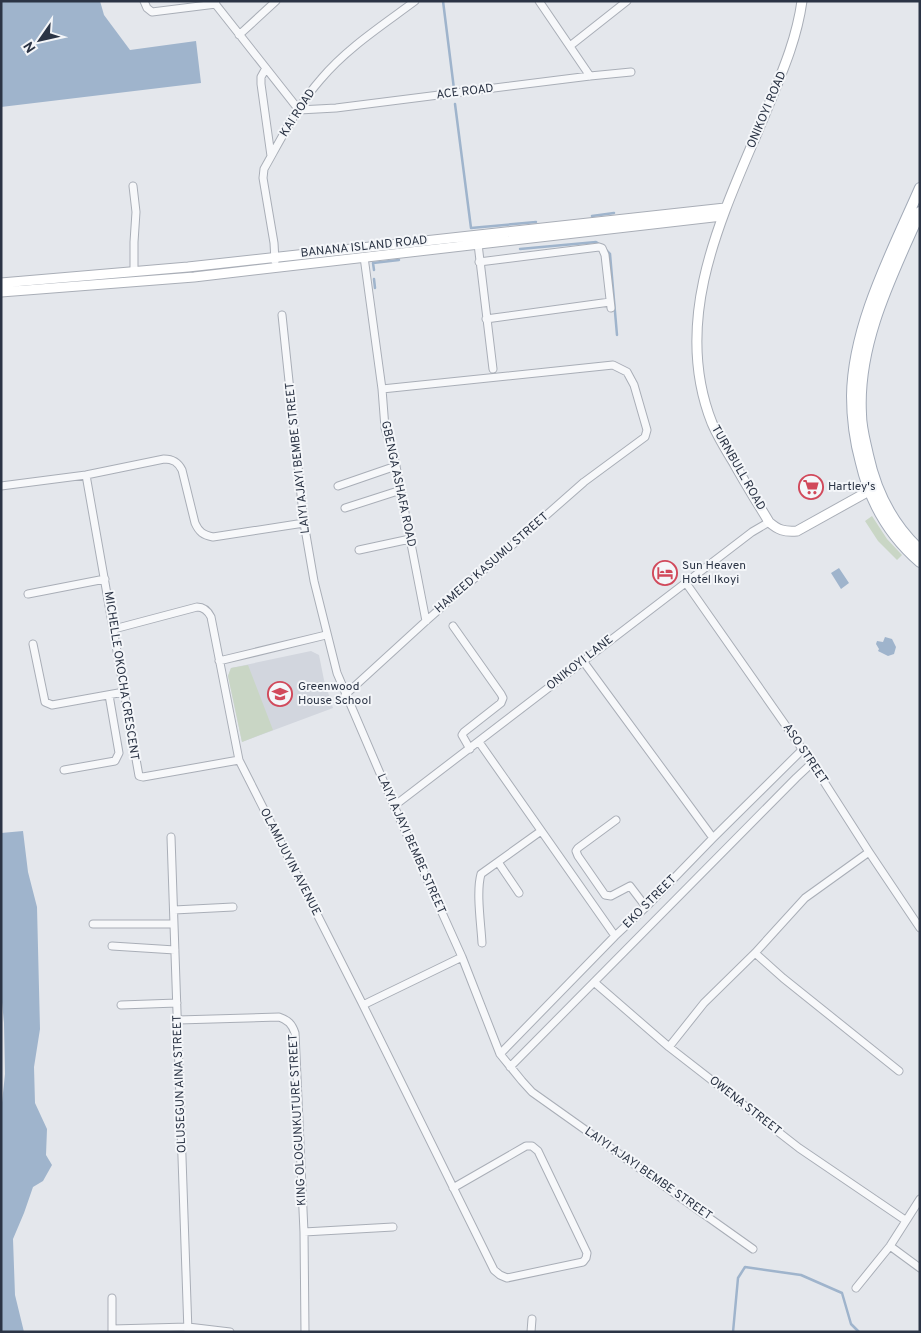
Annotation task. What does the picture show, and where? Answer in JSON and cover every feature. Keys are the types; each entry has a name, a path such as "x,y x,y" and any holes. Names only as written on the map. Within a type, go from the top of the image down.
{"main road":[{"path":"920,188 881,278 865,323 859,345 852,393 852,413 856,446 874,491 895,521 920,550"},
{"path":"920,212 878,313 868,347 862,383 861,415 874,491 881,516 895,536 920,562"}],"street":[{"path":"144,1 147,8 152,12 214,3 299,110"},
{"path":"239,35 276,1"},
{"name":"KAI ROAD","path":"275,262 274,243 263,178 264,169 299,110 321,79 349,52 415,1"},
{"path":"538,1 590,76"},
{"path":"570,46 627,1"},
{"name":"ONIKOYI ROAD","path":"724,212 791,52 802,1"},
{"path":"266,68 260,84 271,156"},
{"name":"ACE ROAD","path":"299,110 346,107 631,72"},
{"path":"133,186 136,212 134,272"},
{"name":"BANANA ISLAND ROAD","path":"1,283 364,257 724,212"},
{"name":"BANANA ISLAND ROAD","path":"1,292 194,277 275,262 724,212"},
{"name":"TURNBULL ROAD","path":"724,212 709,256 698,304 696,342 699,372 706,403 712,424 721,442 769,522 778,529 788,532 796,531 874,491"},
{"path":"478,244 493,369"},
{"path":"479,262 599,247 602,248 605,254 610,305 486,319"},
{"name":"GBENGA ASHAFA ROAD","path":"364,257 382,389 384,428 396,466 426,621"},
{"name":"LAIYI AJAYI BEMBE STREET","path":"282,315 304,523 314,582 326,635 345,695 462,957 500,1054 532,1092 753,1249"},
{"name":"HAMEED KASUMU STREET","path":"345,695 584,482 645,437 647,430 634,385 627,372 613,365 382,389"},
{"path":"1,486 86,475 172,459 179,464 182,470 195,523 199,531 205,536 213,538 304,523"},
{"path":"338,486 396,466"},
{"name":"MICHELLE OKOCHA CRESCENT","path":"86,475 139,776 143,777 239,760"},
{"path":"345,508 401,490"},
{"name":"ONIKOYI LANE","path":"394,806 752,532 769,522"},
{"path":"359,550 410,539"},
{"path":"28,594 105,579"},
{"name":"ASO STREET","path":"686,583 812,763 920,928"},
{"name":"OLAMIJUYIN AVENUE","path":"114,629 197,607 202,607 211,617 239,760 363,1005 453,1188 494,1270 507,1278 584,1262 587,1253 538,1151 532,1146 526,1146 453,1188"},
{"path":"453,626 503,698 501,702 464,732 463,739 470,749"},
{"path":"219,661 326,635"},
{"path":"33,644 47,704 52,705 124,692"},
{"path":"583,661 713,838"},
{"path":"64,770 115,761 118,758 119,753 109,694"},
{"path":"479,742 615,936"},
{"name":"EKO STREET","path":"500,1054 615,936 802,750"},
{"name":"EKO STREET","path":"510,1067 812,763"},
{"path":"616,820 576,851 605,895 611,896 630,886 646,907"},
{"path":"482,943 481,874 541,831"},
{"name":"OLUSEGUN AINA STREET","path":"171,837 188,1329"},
{"path":"669,1047 704,1003 755,953 805,898 869,852"},
{"path":"498,862 519,893"},
{"path":"174,910 233,907"},
{"path":"93,924 174,924"},
{"path":"112,946 175,950"},
{"path":"755,953 783,978 899,1071"},
{"path":"363,1005 462,957"},
{"name":"OWENA STREET","path":"594,982 669,1047 799,1148 905,1220"},
{"path":"121,1004 177,1003"},
{"name":"KING OLOGUNKUTURE STREET","path":"178,1020 279,1017 287,1020 295,1033 304,1232 305,1332"},
{"path":"856,1288 890,1246 920,1199"},
{"path":"304,1232 393,1227"},
{"path":"890,1246 920,1268"},
{"path":"112,1298 112,1331 188,1329 230,1332"},
{"path":"531,1332 532,1319"}],"shaded area":[{"name":"Greenwood House School","path":"311,651 319,655 324,680 333,708 242,742 228,676 231,668"}],"green space":[{"path":"872,516 887,539 902,555 897,560 878,541 865,521"},
{"path":"248,665 273,730 242,742 228,676 231,668"}],"water":[{"path":"1,1 100,1 104,15 130,50 196,41 201,83 1,107"},
{"path":"839,568 849,583 841,589 831,573"},
{"path":"885,637 892,639 896,647 894,654 888,656 878,651 879,649 876,644 877,641 883,642"},
{"path":"23,831 28,872 37,907 40,1029 34,1067 35,1103 47,1129 46,1155 52,1165 43,1181 33,1187 13,1239 15,1295 24,1332 1,1332 1,1112 5,1074 1,992 1,833"}],"waterway":[{"path":"443,1 454,89"},
{"path":"455,104 471,228 536,222"},
{"path":"592,216 614,213"},
{"path":"520,249 596,242 599,244"},
{"path":"605,249 610,254 617,335"},
{"path":"374,270 373,263 399,260"},
{"path":"374,279 375,288"},
{"path":"733,1332 738,1278 745,1267 801,1275 842,1293 851,1324 859,1332"}],"place":[{"name":"Hartley's","path":"811,487"},
{"name":"Sun Heaven Hotel Ikoyi","path":"665,573"},
{"name":"Greenwood House School","path":"280,694"}]}
